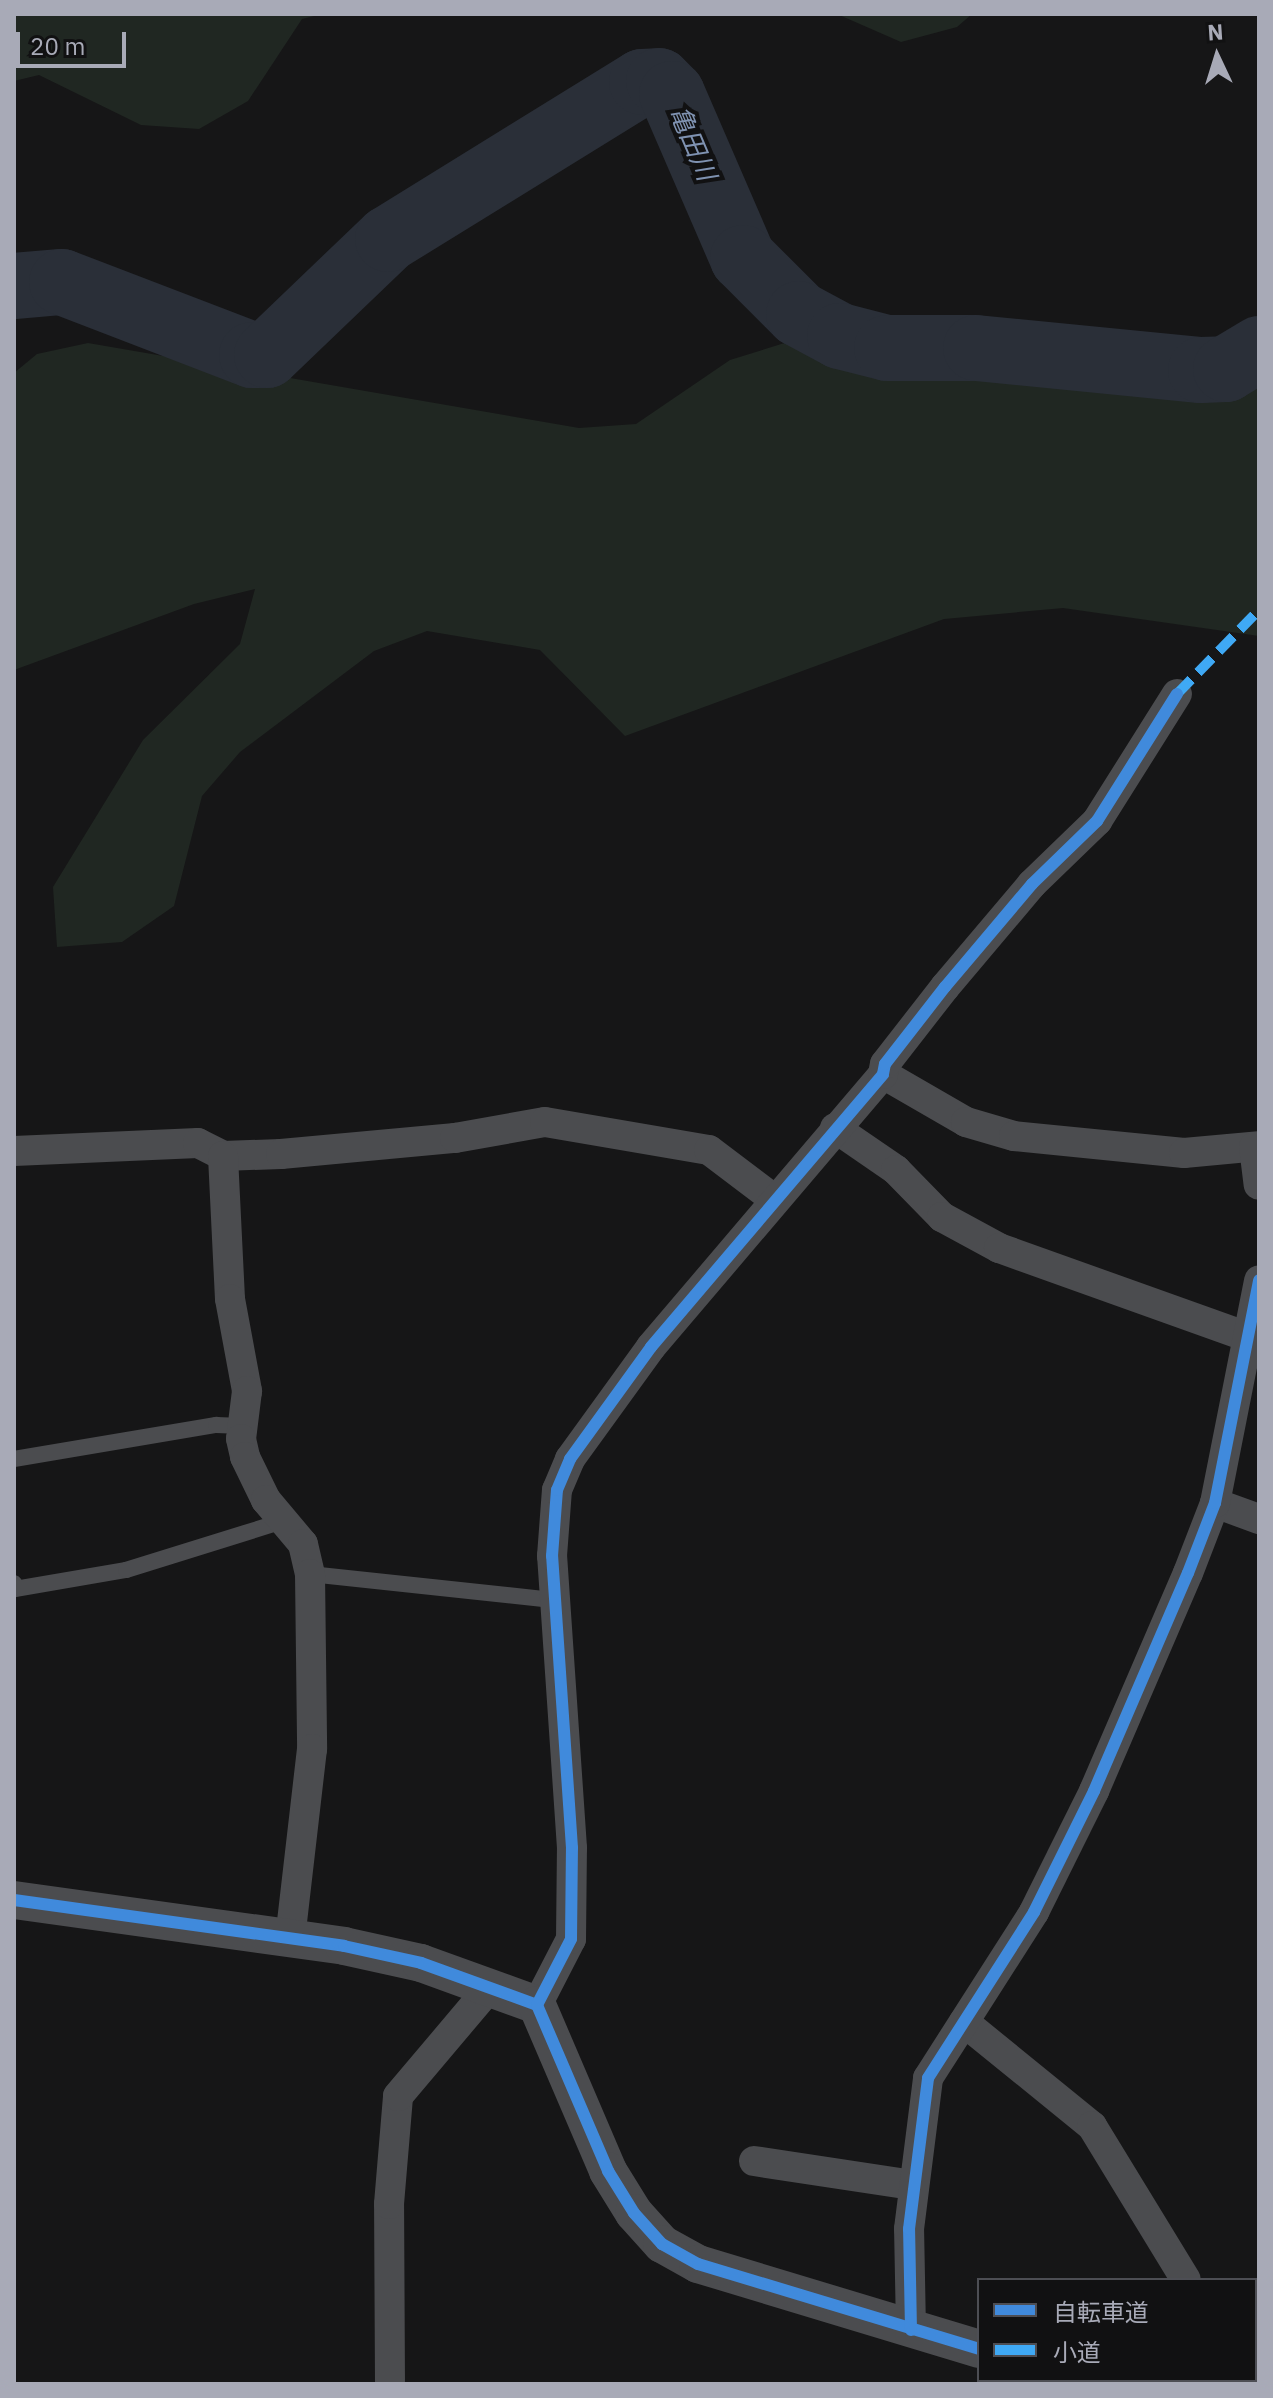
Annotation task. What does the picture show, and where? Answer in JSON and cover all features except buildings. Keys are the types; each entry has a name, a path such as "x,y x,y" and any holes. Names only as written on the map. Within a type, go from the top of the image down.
{"street":[{"path":"537,2005 571,1939 572,1848 553,1600 552,1520 570,1459 651,1347 883,1074 885,1064 955,976 1032,884 1097,821 1177,694"},
{"path":"883,1074 966,1122 1001,1133 1184,1153 1257,1147 1259,1185"},
{"path":"14,1151 198,1143 223,1156 455,1138 545,1122 709,1150 775,1200"},
{"path":"835,1128 896,1170 942,1217 999,1248 1248,1337"},
{"path":"223,1156 230,1299 247,1391 243,1426 245,1457 266,1500 303,1544 310,1574 312,1749 290,1938"},
{"path":"911,2330 913,2185 928,2078 1034,1912 1094,1791 1215,1503 1259,1280"},
{"path":"1215,1503 1259,1519"},
{"path":"14,1900 290,1938 421,1963 537,2005 608,2171 662,2244 698,2264 977,2348"},
{"path":"390,2384 389,2204 398,2096 490,1987"},
{"path":"964,2022 1092,2126 1185,2278"},
{"path":"754,2161 913,2185"}],"lane":[{"path":"14,1459 216,1425 243,1426"},
{"path":"14,1583 15,1589 126,1570 283,1521"},
{"path":"310,1574 553,1600"}],"shaded area":[{"path":"14,14 322,14 302,19 248,101 199,129 141,125 39,75 14,81"},
{"path":"837,14 972,14 957,27 901,42"},
{"path":"807,336 919,379 1204,373 1259,353 1259,636 1063,608 944,619 625,736 540,650 427,631 374,651 240,752 202,796 174,906 122,942 57,947 53,887 143,740 240,644 255,589 194,604 14,670 14,373 37,354 88,343 579,428 636,424 730,360"}],"waterway":[{"name":"亀田川","path":"14,286 62,282 252,355 267,355 388,239 642,82 659,81 672,94 743,258 799,314 840,336 887,348 976,348 1201,370 1226,369 1259,349"}],"marked path":[{"path":"1177,694 1259,610"}],"cycle path":[{"path":"537,2005 571,1939 572,1848 552,1556 557,1490 570,1459 651,1347 883,1074 885,1064 945,987 1032,884 1097,821 1177,694"},
{"path":"911,2330 909,2229 928,2078 1034,1912 1094,1791 1188,1573 1215,1503 1259,1280"},
{"path":"14,1900 344,1946 421,1963 537,2005 608,2171 634,2213 662,2244 698,2264 977,2348"}]}
